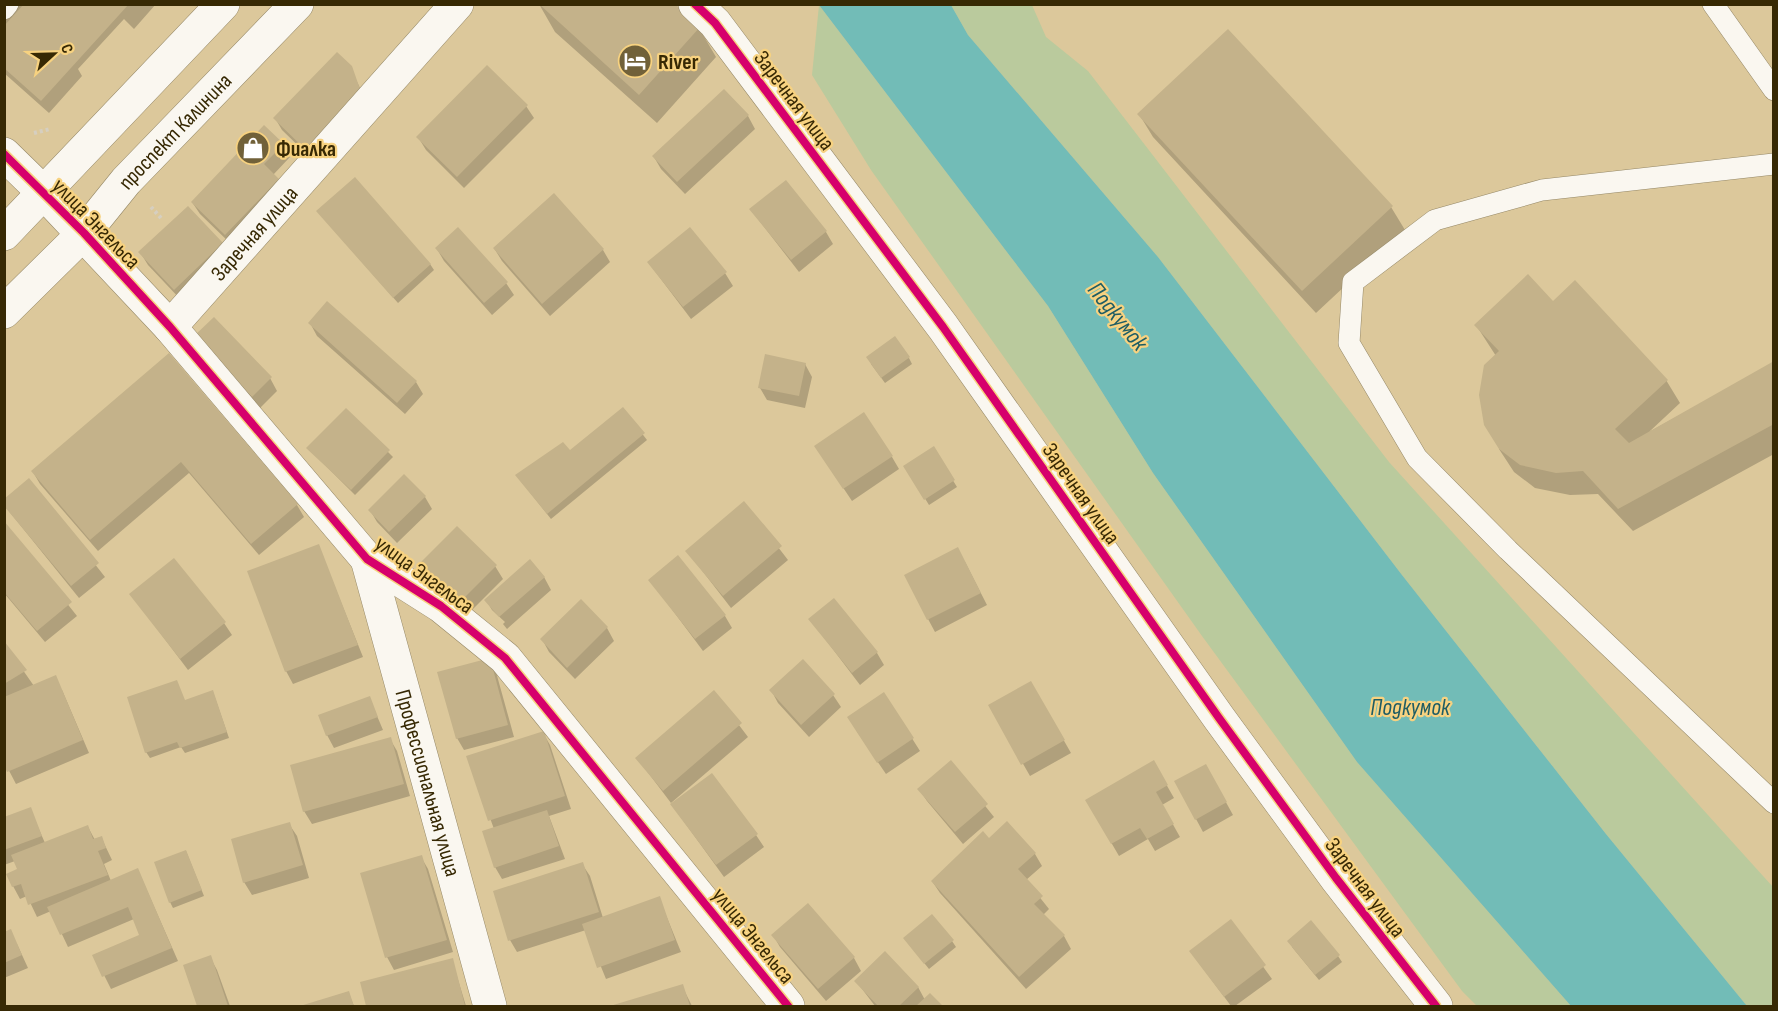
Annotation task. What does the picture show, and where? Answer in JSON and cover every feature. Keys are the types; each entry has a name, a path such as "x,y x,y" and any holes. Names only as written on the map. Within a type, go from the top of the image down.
{"street":[{"path":"4,234 45,194 87,145 224,4"},
{"name":"проспект Калинина","path":"4,312 84,233 126,181 297,4"},
{"name":"Заречная улица","path":"170,327 458,4"},
{"name":"Заречная улица","path":"695,4 715,23 943,327 1219,718 1336,878 1436,1006"},
{"name":"улица Энгельса","path":"4,154 84,233 170,327 367,559 441,606 505,658 788,1006"},
{"name":"Профессиональная улица","path":"367,559 490,1006"}],"lane":[{"path":"4,9 8,4"},
{"path":"1713,4 1773,90"},
{"path":"1773,164 1542,190 1435,220 1353,282 1349,343 1418,458 1508,550 1773,803"}],"green space":[{"path":"819,5 1048,306 1153,473 1357,762 1571,1006 1477,1006 1462,991 1202,636 871,170 812,75"},
{"path":"951,5 1032,5 1046,37 1088,71 1389,462 1773,887 1773,1006 1747,1006 1606,834 1402,575 1158,257 968,35"}],"water":[{"name":"Подкумок","path":"819,5 951,5 968,35 1158,257 1402,575 1606,834 1747,1006 1571,1006 1357,762 1153,473 1048,306"}],"building":[{"path":"24,4 129,4 41,101 4,68 4,26"},
{"name":"River","path":"539,4 675,4 700,27 639,95"},
{"path":"1228,29 1393,206 1302,291 1137,114"},
{"path":"337,52 352,66 361,92 308,152 273,118"},
{"path":"487,65 528,105 457,177 416,137"},
{"path":"724,89 749,115 677,182 652,156"},
{"path":"264,125 284,144 264,164 279,179 225,235 191,202"},
{"path":"355,177 431,264 393,298 316,211"},
{"path":"786,180 827,231 791,260 749,209"},
{"path":"554,193 604,249 542,304 493,248"},
{"path":"188,206 223,243 174,290 138,252"},
{"path":"458,227 508,282 484,303 435,248"},
{"path":"690,227 727,272 683,307 647,262"},
{"path":"1528,274 1553,301 1575,280 1668,380 1615,429 1629,443 1774,361 1774,424 1618,509 1583,471 1556,473 1520,465 1499,449 1484,425 1479,395 1484,365 1499,351 1474,325"},
{"path":"327,301 417,381 397,403 308,323"},
{"path":"214,317 272,377 252,397 194,336"},
{"path":"895,336 910,357 881,378 866,357"},
{"path":"169,353 298,504 251,544 181,462 90,540 31,471"},
{"path":"765,354 806,363 799,396 758,388"},
{"path":"623,407 645,433 547,514 515,475 563,442 570,450"},
{"path":"346,408 390,450 351,490 306,448"},
{"path":"864,412 893,456 843,489 814,446"},
{"path":"934,446 955,480 924,500 903,466"},
{"path":"404,474 426,496 389,532 368,510"},
{"path":"29,478 99,563 71,586 4,506 4,499"},
{"path":"744,501 782,546 723,596 685,551"},
{"path":"4,521 72,602 37,631 4,592"},
{"path":"457,526 497,565 458,604 418,565"},
{"path":"319,544 358,645 285,672 247,571"},
{"path":"958,547 981,593 927,620 904,575"},
{"path":"678,555 726,615 695,639 648,580"},
{"path":"174,558 226,622 180,659 129,594"},
{"path":"530,559 545,577 499,617 484,600"},
{"path":"834,598 878,652 852,673 808,619"},
{"path":"581,599 608,627 567,668 540,639"},
{"path":"4,641 27,670 4,684"},
{"path":"490,658 508,725 456,739 437,672"},
{"path":"803,659 835,694 801,725 769,690"},
{"path":"56,675 83,740 7,772 4,765 4,697"},
{"path":"177,680 185,700 213,690 227,732 180,748 177,742 145,753 127,697"},
{"path":"1031,681 1065,740 1021,765 988,705"},
{"path":"714,690 742,723 663,791 635,758"},
{"path":"884,692 914,738 877,763 847,717"},
{"path":"370,696 378,717 326,736 318,715"},
{"path":"544,731 565,796 488,821 466,756"},
{"path":"391,737 404,784 303,812 290,765"},
{"path":"951,760 988,804 955,832 917,789"},
{"path":"1154,760 1168,785 1156,792 1174,824 1147,839 1140,828 1111,844 1085,800"},
{"path":"1206,764 1227,802 1195,820 1174,781"},
{"path":"712,773 758,834 716,865 670,804"},
{"path":"31,807 42,836 4,850 4,817"},
{"path":"547,810 559,846 494,868 482,831"},
{"path":"1007,821 1036,853 1018,869 1043,896 1034,904 1065,935 1019,977 931,881 983,831 989,838"},
{"path":"290,822 303,865 243,883 231,839"},
{"path":"88,825 93,839 102,836 106,848 98,851 108,875 28,905 21,884 12,887 6,874 17,869 11,855"},
{"path":"186,850 202,890 169,903 154,862"},
{"path":"422,855 447,940 385,958 360,873"},
{"path":"583,862 599,912 508,941 493,891"},
{"path":"138,868 172,948 102,977 92,955 139,935 128,907 60,935 47,907"},
{"path":"660,896 675,940 597,968 582,924"},
{"path":"808,903 855,957 818,989 771,935"},
{"path":"932,914 954,940 924,964 903,938"},
{"path":"1231,919 1266,965 1224,997 1189,951"},
{"path":"1311,920 1340,955 1315,975 1287,941"},
{"path":"11,929 22,955 4,963 4,932"},
{"path":"885,951 919,987 899,1006 878,1006 854,981"},
{"path":"211,955 228,1006 197,1006 183,965"},
{"path":"453,958 465,1006 366,1006 360,982"},
{"path":"683,984 690,1006 610,1006"},
{"path":"349,991 354,1006 300,1006"},
{"path":"930,993 943,1006 916,1006"}],"cycle path":[{"path":"695,4 715,23 943,327 1219,718 1336,878 1436,1006"},
{"path":"4,154 84,233 170,327 367,559 441,606 505,658 788,1006"}],"place":[{"name":"River","path":"635,61"},
{"name":"Фиалка","path":"253,148"}]}
